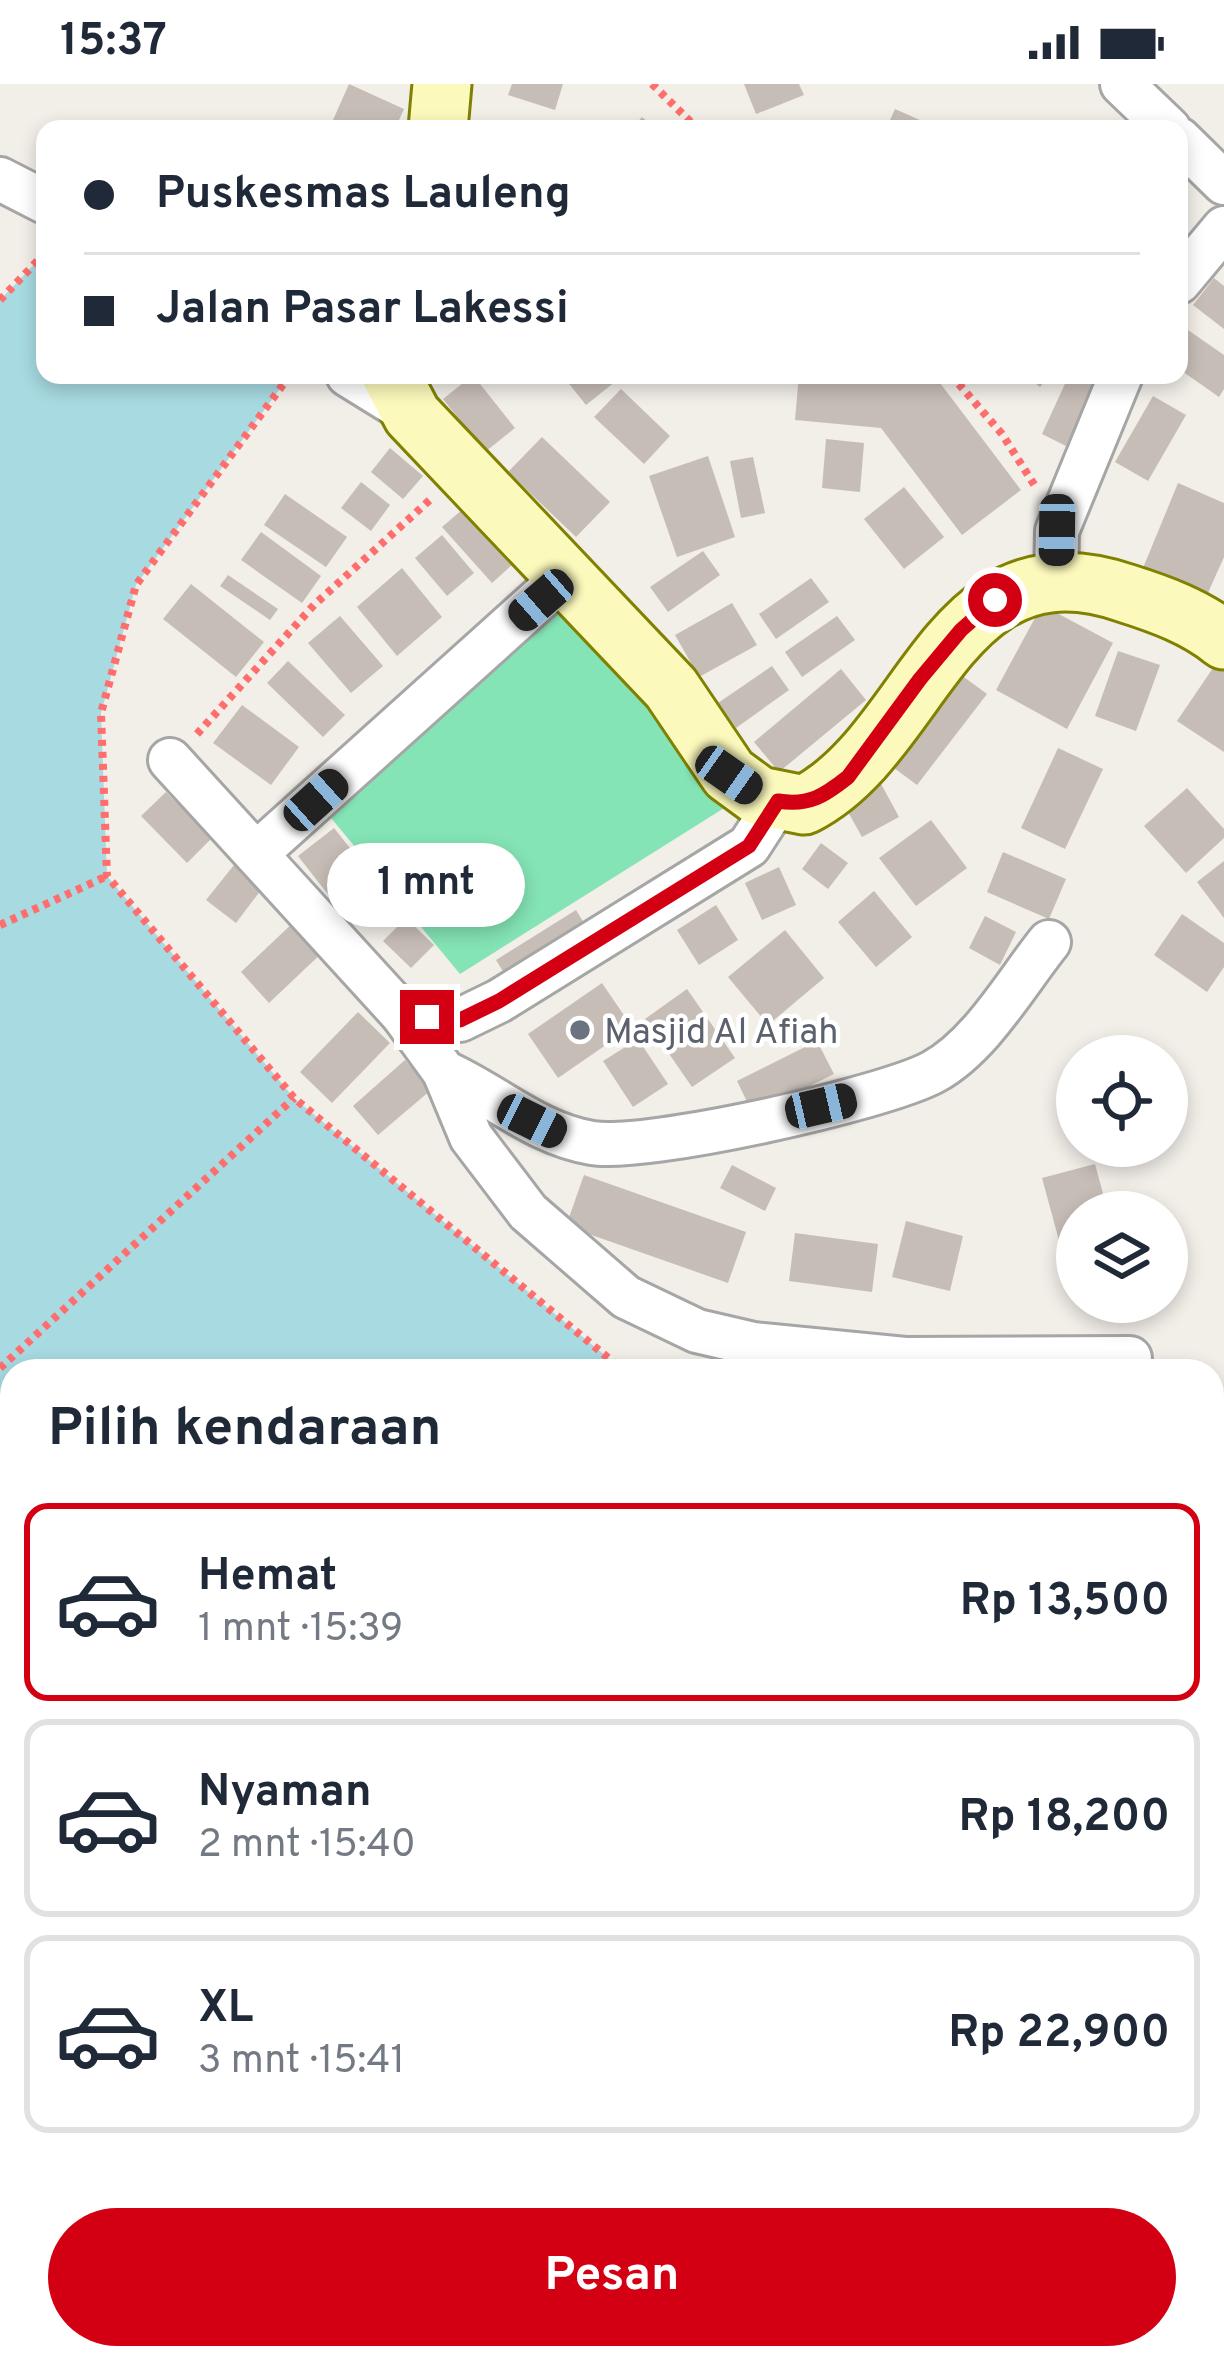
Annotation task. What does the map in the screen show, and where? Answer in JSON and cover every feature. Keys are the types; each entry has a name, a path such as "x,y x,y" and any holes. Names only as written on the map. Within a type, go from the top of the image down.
{"street":[{"path":"438,120 442,84"},
{"path":"1132,87 1160,120"},
{"path":"1188,148 1224,182"},
{"path":"0,178 36,197"},
{"path":"1188,271 1224,228"},
{"path":"372,384 402,395 462,470 517,519 671,688 729,775 759,796 804,805 848,777 961,630 1056,556 1118,384"},
{"path":"1056,556 1105,586 1206,626 1224,640"},
{"path":"256,854 565,576"},
{"path":"170,760 402,1014 444,1072 471,1137 528,1212 626,1297 697,1330 753,1344 905,1359 1130,1358"},
{"path":"402,1014 452,1020 485,1009 749,846 778,801"},
{"path":"444,1072 554,1132 593,1143 662,1138 782,1115 861,1097 935,1071 967,1044 1049,942"}],"path":[{"path":"652,84 689,120"},
{"path":"0,300 36,262"},
{"path":"959,384 1001,434 1056,556"},
{"path":"170,760 250,680 314,604 462,470"},
{"path":"0,925 106,876"},
{"path":"10,1359 294,1098"}],"green space":[{"path":"563,598 729,805 460,974 322,807"}],"water":[{"path":"36,262 36,384 283,384 136,585 101,713 107,876 294,1098 609,1359 0,1359 0,300"}],"building":[{"path":"349,84 404,109 399,120 333,120"},
{"path":"512,84 563,84 555,110 508,95"},
{"path":"744,84 799,84 804,95 756,114"},
{"path":"895,109 920,120 890,120"},
{"path":"1214,278 1224,286 1224,329 1193,305"},
{"path":"1188,330 1224,355 1224,389 1219,397 1188,375"},
{"path":"462,384 480,384 515,428 485,452 443,399"},
{"path":"569,384 612,384 586,405"},
{"path":"798,384 941,384 1021,490 962,535 881,428 795,420"},
{"path":"1065,384 1095,384 1066,446 1042,434"},
{"path":"621,389 670,436 644,464 594,417"},
{"path":"1153,396 1186,415 1148,481 1115,462"},
{"path":"542,437 610,502 576,537 508,472"},
{"path":"826,439 864,443 860,492 822,488"},
{"path":"390,448 423,476 403,499 371,472"},
{"path":"708,456 735,537 677,557 649,476"},
{"path":"753,457 765,513 741,518 730,461"},
{"path":"361,482 390,505 371,531 341,508"},
{"path":"1178,483 1224,503 1224,557 1207,595 1143,568"},
{"path":"904,487 944,537 904,569 864,519"},
{"path":"285,494 347,537 326,567 264,525"},
{"path":"463,509 512,565 492,583 442,527"},
{"path":"261,532 321,576 302,603 241,560"},
{"path":"442,535 474,573 447,596 415,558"},
{"path":"703,551 720,575 668,612 650,587"},
{"path":"402,568 442,617 397,656 357,607"},
{"path":"228,575 278,609 270,620 220,586"},
{"path":"811,578 829,602 776,639 759,614"},
{"path":"191,584 264,642 236,677 163,619"},
{"path":"732,603 757,645 699,677 675,635"},
{"path":"1042,605 1113,643 1067,729 996,690"},
{"path":"340,616 383,666 351,693 308,643"},
{"path":"837,616 855,640 802,677 785,652"},
{"path":"1118,651 1160,665 1136,731 1095,716"},
{"path":"288,661 345,715 323,737 267,683"},
{"path":"1215,665 1224,671 1224,752 1177,721"},
{"path":"772,666 789,690 736,728 718,703"},
{"path":"841,669 866,700 779,772 754,742"},
{"path":"957,672 987,694 917,785 886,762"},
{"path":"242,705 299,747 271,785 213,743"},
{"path":"1058,748 1103,769 1065,849 1021,828"},
{"path":"880,782 899,817 862,837 843,803"},
{"path":"1187,788 1224,829 1224,838 1186,873 1144,826"},
{"path":"166,792 212,838 187,863 141,816"},
{"path":"931,820 967,868 916,906 879,858"},
{"path":"334,828 388,896 351,924 298,856"},
{"path":"821,843 848,863 828,889 802,869"},
{"path":"1003,852 1066,879 1049,919 987,892"},
{"path":"238,860 267,882 236,923 206,900"},
{"path":"1224,861 1224,918 1197,882"},
{"path":"779,867 796,905 762,920 745,883"},
{"path":"874,891 912,937 876,967 838,922"},
{"path":"716,905 738,940 699,965 677,930"},
{"path":"576,910 589,931 509,981 496,960"},
{"path":"1182,914 1224,943 1224,967 1207,992 1154,955"},
{"path":"985,916 1016,932 1000,965 969,948"},
{"path":"406,918 434,945 411,968 383,941"},
{"path":"297,919 326,949 269,1003 241,972"},
{"path":"785,930 824,978 768,1025 728,977"},
{"name":"Masjid Al Afiah","path":"602,983 632,1027 558,1078 528,1034"},
{"path":"687,989 735,1058 692,1087 645,1019"},
{"path":"358,1012 390,1043 332,1103 300,1072"},
{"path":"638,1039 668,1084 633,1107 603,1061"},
{"path":"817,1041 834,1074 753,1114 737,1081"},
{"path":"405,1060 431,1090 378,1135 353,1106"},
{"path":"732,1165 776,1188 765,1211 720,1188"},
{"path":"1096,1167 1102,1191 1056,1191 1056,1230 1042,1178"},
{"path":"584,1175 746,1232 728,1283 566,1226"},
{"path":"906,1221 963,1236 950,1291 892,1277"},
{"path":"795,1233 878,1244 872,1292 789,1281"}],"place":[{"name":"Masjid Al Afiah","path":"580,1030"}],"route":[{"path":"427,1017 460,1020 499,1001 749,846 778,801 804,805 827,793 848,777 961,630 995,600"}]}
